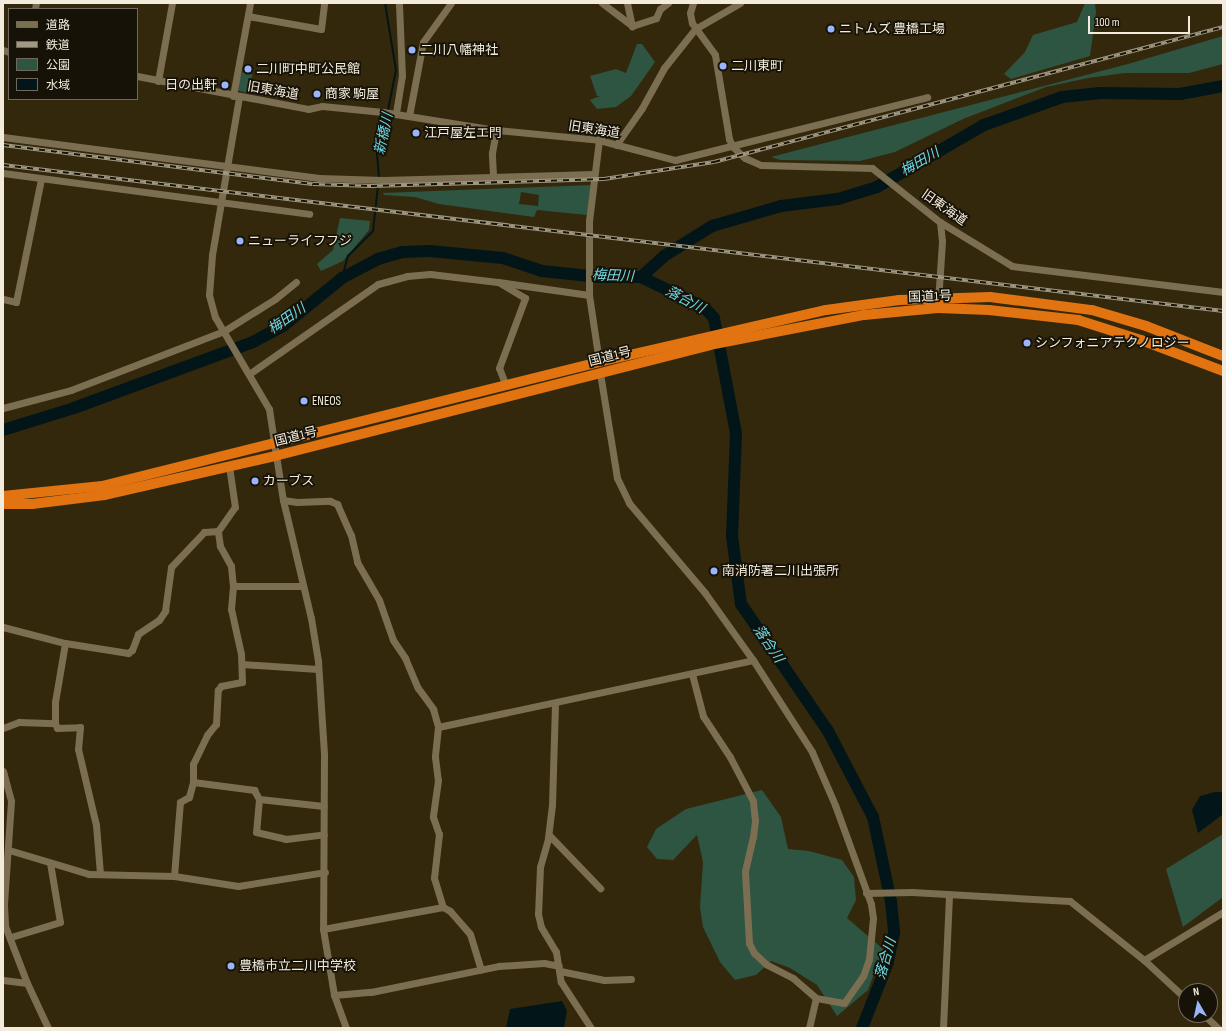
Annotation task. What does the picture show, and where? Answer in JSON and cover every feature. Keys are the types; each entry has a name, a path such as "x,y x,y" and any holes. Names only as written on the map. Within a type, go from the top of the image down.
{"highway":[{"name":"国道1号","path":"3,504 32,504 104,495 275,456 600,374 708,342 826,310 938,296 990,297 1092,310 1146,326 1223,356"},
{"name":"国道1号","path":"730,336 864,315 938,308 989,310 1078,320 1141,340 1223,372"},
{"name":"国道1号","path":"3,496 102,486 274,445 598,362 708,342"}],"street":[{"path":"158,80 172,3"},
{"path":"250,3 227,167 212,255 209,295 215,317 226,333 269,409 275,456 283,500 303,586 318,669 324,755 325,872 323,930 334,995 346,1028"},
{"path":"248,16 321,29 324,3"},
{"path":"393,113 402,76 399,3"},
{"path":"409,116 423,42 451,3"},
{"path":"602,3 632,26"},
{"path":"627,3 632,26"},
{"path":"632,26 656,18 660,9 668,3"},
{"path":"693,3 690,13 695,29 715,55 729,139 733,147 927,96"},
{"path":"616,145 642,108 664,68 695,29 740,3"},
{"name":"旧東海道","path":"138,76 236,97 308,109 322,106 393,113 496,130 599,140 675,160 733,147 745,158 761,165 872,168 940,222 1012,266 1223,292"},
{"path":"493,176 492,153 496,130"},
{"path":"3,137 318,178 382,180 594,174"},
{"path":"598,362 589,294 588,249 594,174 599,140"},
{"path":"3,172 41,179 221,200 309,214"},
{"path":"3,299 16,302 41,179"},
{"path":"938,308 942,241 940,222"},
{"path":"247,372 378,284 408,276 430,274 589,294"},
{"path":"3,408 71,390 226,333 275,299 296,282"},
{"path":"498,282 525,298 499,368 506,386"},
{"path":"600,374 617,478 629,503 705,593 753,660 812,752 835,805 866,893 873,918 873,939 863,976 844,1003 816,998 793,978 766,964 754,953 749,943 745,871 755,821 753,801 730,757 703,716 692,674"},
{"path":"174,876 180,802 189,797 193,782 193,764 207,735 216,724 218,690 221,686 242,682 242,664 231,609 233,586 231,566 220,546 218,531 235,507 229,466"},
{"path":"283,500 296,502 330,501 337,504 351,535 357,562 379,600 393,640 405,658 418,688 434,708 438,727 435,757 438,780 433,817 439,834 434,878 443,907"},
{"path":"3,627 65,643 128,653 132,650 138,634 159,620 165,611 171,567 204,532 218,531"},
{"path":"233,586 303,586"},
{"path":"65,643 55,702 55,723 57,728 80,727 78,749 96,825 100,874"},
{"path":"438,727 555,704 753,660"},
{"path":"242,664 318,669"},
{"path":"555,704 549,834 540,867 538,914 541,927 556,952 561,982 591,1028"},
{"path":"3,728 19,722 55,723"},
{"path":"3,771 11,801 9,850 3,905 5,926 11,937 27,983 48,1028"},
{"path":"193,782 254,790 259,798 256,832 286,839 324,834"},
{"path":"259,798 324,806"},
{"path":"549,834 600,888"},
{"path":"9,850 89,874 174,876 238,886 325,872"},
{"path":"11,937 60,922 50,863"},
{"path":"866,893 907,892 1070,901 1144,960 1178,992"},
{"path":"943,1028 949,894"},
{"path":"323,930 443,907 450,911 470,934 481,969"},
{"path":"1144,960 1223,912"},
{"path":"334,995 371,992 481,969 544,963 604,980 631,979"},
{"path":"3,980 27,983"},
{"path":"809,1028 816,998"}],"green space":[{"path":"1085,3 1095,3 1096,12 1090,56 1011,79 1004,74 1025,52 1033,35 1077,22"},
{"path":"1223,36 1223,64 1189,73 1125,73 1088,78 1046,87 963,119 895,152 860,161 780,160 771,157 1128,64"},
{"path":"637,44 642,44 655,62 631,96 616,107 597,109 590,100 600,96 597,96 590,76 616,69 626,73"},
{"path":"242,72 253,75 248,93 237,90"},
{"path":"591,185 587,215 537,210 534,217 439,204 415,197 384,195 383,193","holes":["521,192 539,195 538,206 519,204"]},
{"path":"340,218 370,221 369,230 343,261 321,271 317,264 333,250"},
{"path":"762,790 781,817 788,849 809,851 842,860 854,877 856,900 847,918 883,949 868,990 837,1016 817,985 790,968 771,961 756,975 735,980 720,962 703,927 700,907 703,862 697,835 673,860 657,859 647,847 656,829 686,809"},
{"path":"1223,834 1223,897 1183,927 1166,869"}],"water":[{"path":"1215,792 1223,792 1223,814 1198,833 1192,810 1200,796"},
{"path":"562,1001 567,1011 564,1028 506,1028 510,1009"}],"waterway":[{"name":"新橋川","path":"385,3 396,70 388,110"},
{"name":"梅田川","path":"3,430 74,408 251,343 283,326 342,278 378,259 402,252 430,251 503,258 542,271 599,277 641,277 664,256 712,226 781,206 838,199 877,187 984,125 1062,97 1100,93 1180,94 1223,86"},
{"name":"新橋川","path":"342,278 348,256 373,231 379,177 377,154 387,114"},
{"name":"落合川","path":"641,277 705,308 714,318 736,433 732,536 741,604 828,731 873,817 891,902 894,933 888,962 862,1028"}],"railway":[{"path":"3,145 313,184 371,186 604,179 714,162 1223,27"},
{"path":"3,165 1223,311"}],"place":[{"name":"ニトムズ 豊橋工場","path":"831,29"},
{"name":"二川八幡神社","path":"412,50"},
{"name":"二川東町","path":"723,66"},
{"name":"二川町中町公民館","path":"248,69"},
{"name":"日の出軒","path":"225,85"},
{"name":"商家 駒屋","path":"317,94"},
{"name":"江戸屋左エ門","path":"416,133"},
{"name":"ニューライフフジ","path":"240,241"},
{"name":"シンフォニアテクノロジー","path":"1027,343"},
{"name":"ENEOS","path":"304,401"},
{"name":"カーブス","path":"255,481"},
{"name":"南消防署二川出張所","path":"714,571"},
{"name":"豊橋市立二川中学校","path":"231,966"}]}
